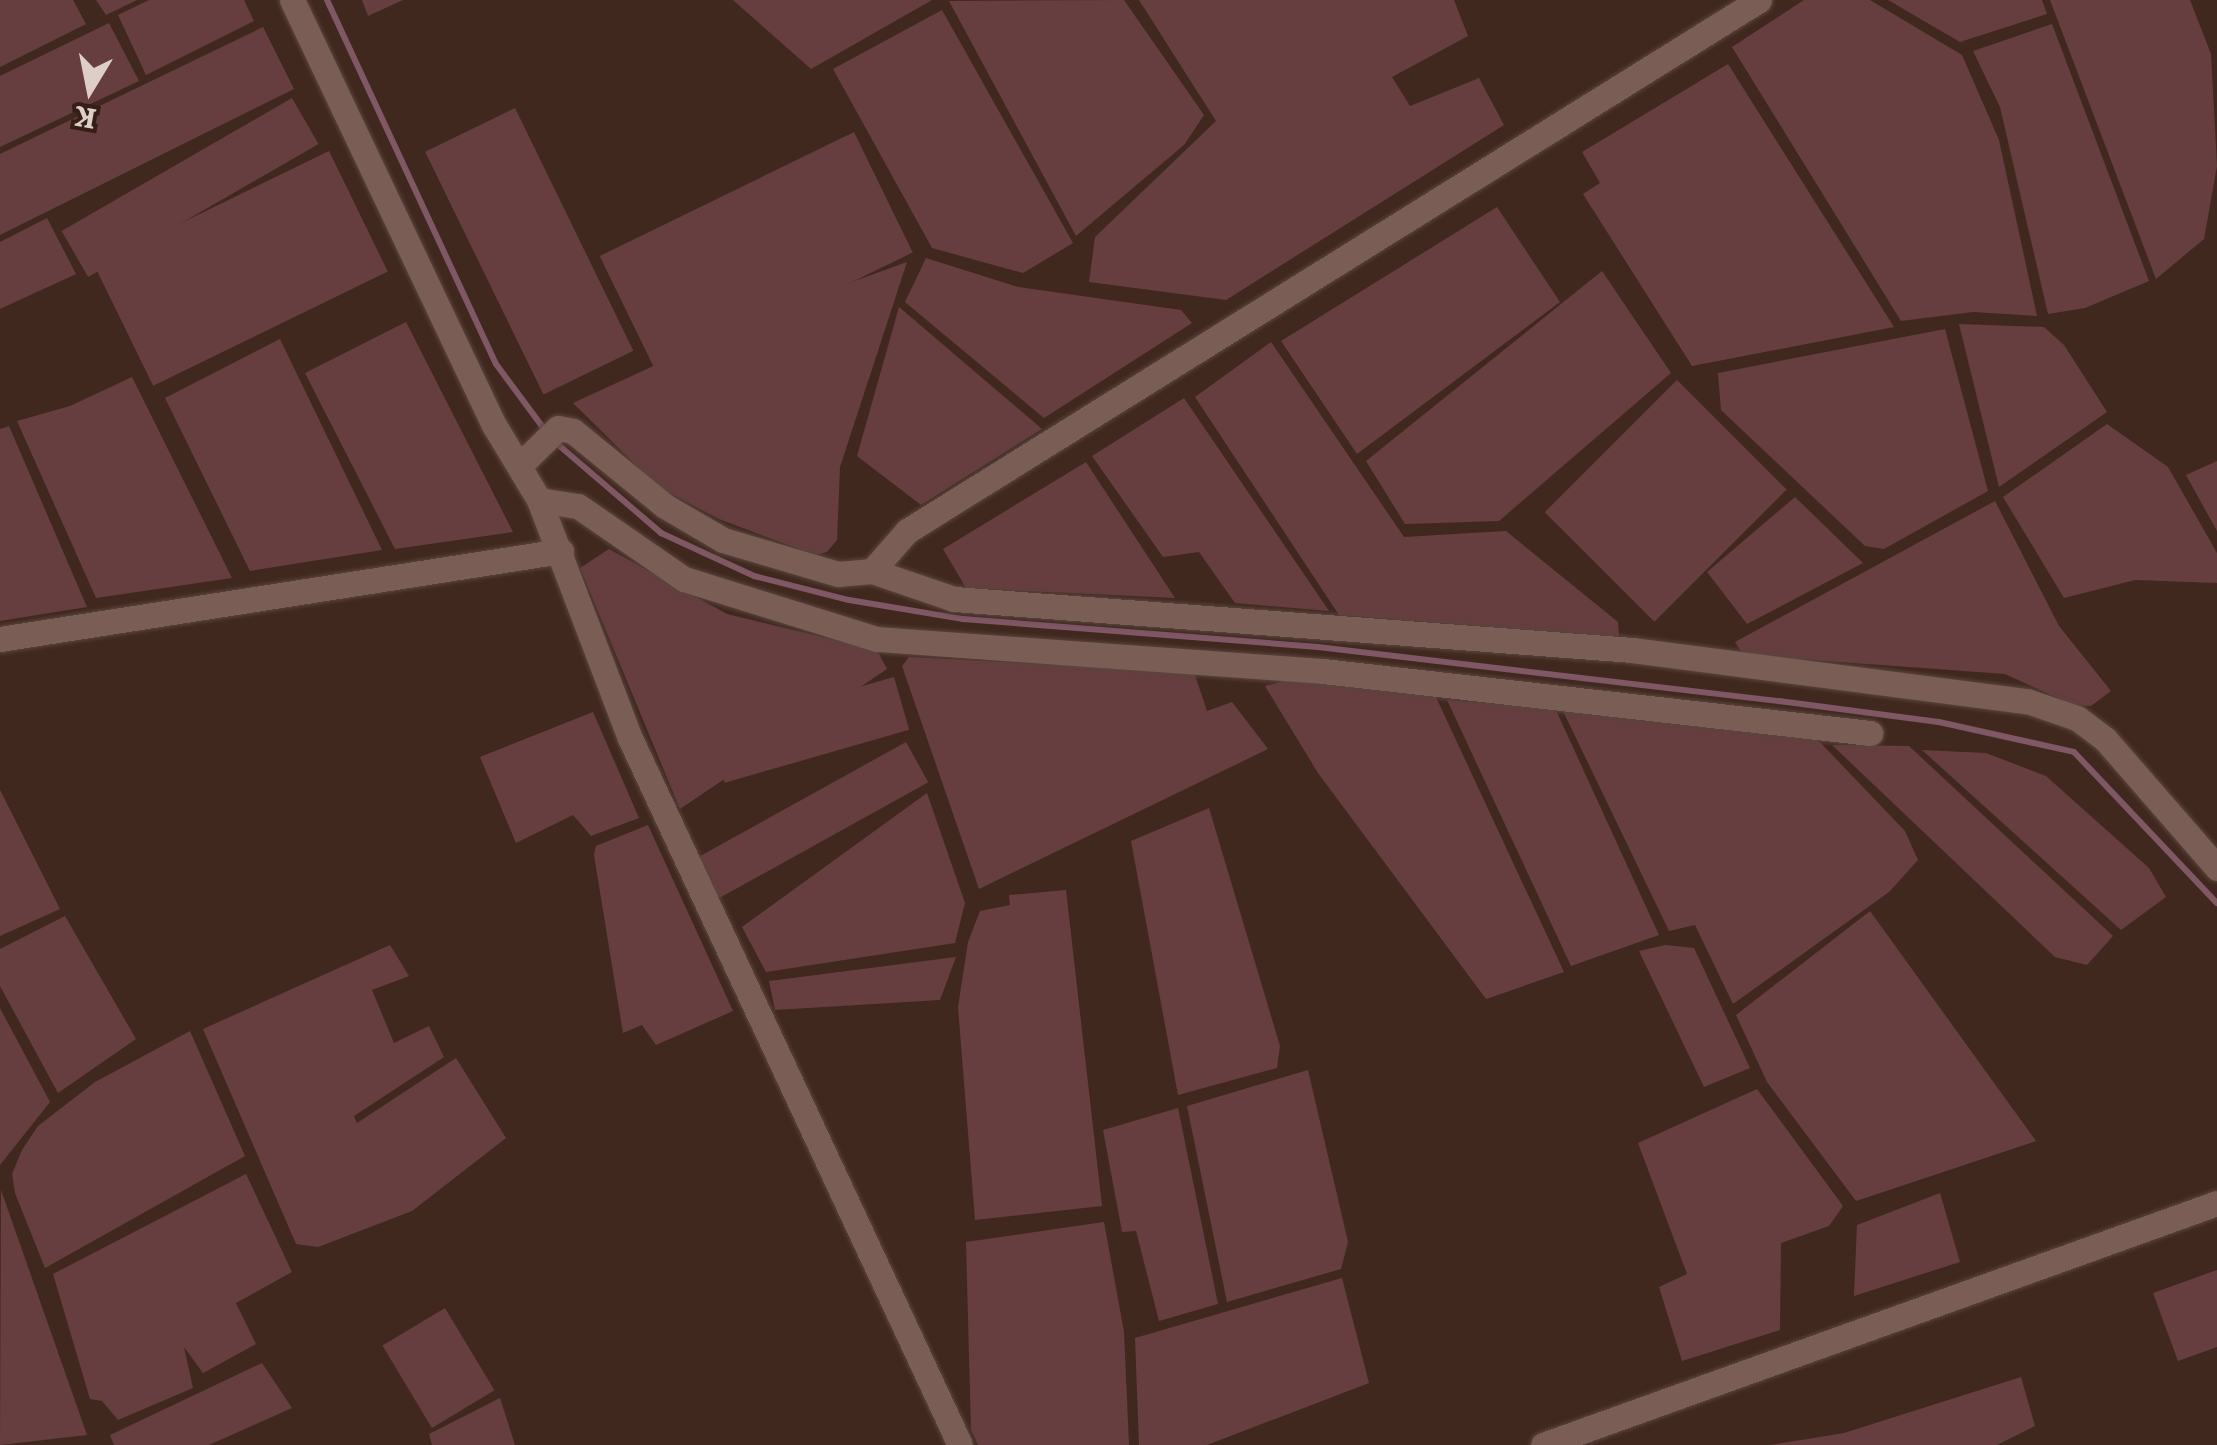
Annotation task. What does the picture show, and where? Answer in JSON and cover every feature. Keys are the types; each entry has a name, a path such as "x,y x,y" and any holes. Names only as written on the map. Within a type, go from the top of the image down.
{"street":[{"path":"292,0 518,466 539,500 629,736 960,1445"},
{"path":"872,571 907,531 1758,0"},
{"path":"518,466 558,428 573,431 665,506 723,540 838,574 872,571 954,600 1632,650 2027,701 2077,718 2106,739 2217,868"},
{"path":"539,500 578,506 684,579 877,639 1323,671 1870,733"},
{"path":"0,640 561,551"},
{"path":"1542,1445 2217,1204"}],"building":[{"path":"0,0 73,0 86,24 0,67"},
{"path":"96,0 137,0 106,15"},
{"path":"149,0 244,0 254,21 146,75 118,15"},
{"path":"362,0 403,0 368,16"},
{"path":"733,0 932,0 811,69"},
{"path":"1124,0 1204,115 1184,145 1076,236 949,1"},
{"path":"1139,0 1454,0 1468,36 1392,77 1410,106 1479,78 1504,125 1226,300 1089,282 1095,237 1216,121"},
{"path":"1804,0 1870,0 1962,55 1999,140 2037,316 1973,312 1901,321 1732,47"},
{"path":"1888,0 2042,0 2047,14 1960,42"},
{"path":"2050,0 2190,0 2211,54 2217,166 2204,239 2156,279"},
{"path":"942,10 1073,243 1023,273 932,248 833,69"},
{"path":"109,23 139,81 0,147 0,76"},
{"path":"2052,24 2149,281 2085,308 2048,314 2000,107 1973,51"},
{"path":"263,27 294,89 0,235 0,154"},
{"path":"1728,64 1894,327 1692,366 1583,194 1600,183 1582,152"},
{"path":"292,98 318,144 88,277 62,231"},
{"path":"515,108 633,351 543,395 425,152"},
{"path":"854,132 913,252 658,376 600,256"},
{"path":"329,151 388,271 153,386 94,265"},
{"path":"1497,207 1560,302 1357,454 1281,341"},
{"path":"47,218 76,274 0,309 0,242"},
{"path":"926,258 1018,287 1181,310 1192,323 1044,418 905,302"},
{"path":"907,262 840,467 837,540 827,552 815,555 719,519 658,487 573,403 673,357 681,344"},
{"path":"1602,271 1671,373 1499,521 1405,524 1366,461"},
{"path":"899,307 1042,429 921,505 857,456"},
{"path":"406,322 513,532 395,549 305,373"},
{"path":"1959,324 2044,327 2064,345 2107,412 1999,487"},
{"path":"1945,329 1988,491 1884,549 1865,546 1721,410 1718,373"},
{"path":"280,339 382,550 250,571 165,398"},
{"path":"1271,342 1404,537 1506,531 1618,622 1619,637 1339,615 1195,397"},
{"path":"132,377 232,578 96,598 17,421 70,406"},
{"path":"1677,380 1787,490 1654,622 1545,512"},
{"path":"1184,398 1329,611 1235,603 1199,552 1163,557 1092,456"},
{"path":"2107,424 2168,467 2217,553 2217,583 2135,580 2064,598 2003,497"},
{"path":"9,426 87,607 0,621 0,429"},
{"path":"2217,461 2217,531 2186,475"},
{"path":"1086,462 1175,598 966,588 943,549"},
{"path":"1795,497 1863,563 1747,624 1707,572"},
{"path":"1995,501 2059,626 2111,691 2091,706 2073,705 2005,674 1743,655 1735,642"},
{"path":"609,549 727,614 877,650 887,669 680,809 580,568"},
{"path":"909,657 1194,672 1207,711 1232,702 1268,749 979,889 902,666"},
{"path":"894,677 909,730 725,783 709,730"},
{"path":"1287,680 1435,695 1564,972 1486,999 1318,773 1265,686"},
{"path":"1447,700 1555,708 1659,935 1571,966"},
{"path":"1563,711 1816,738 1905,831 1918,860 1889,892 1733,1004 1695,925 1669,931"},
{"path":"593,712 639,818 591,836 573,815 516,843 480,757"},
{"path":"906,742 928,782 718,899 695,859"},
{"path":"1832,745 1909,746 2113,936 2087,965 2055,957"},
{"path":"1922,750 1986,753 2046,776 2149,868 2166,897 2121,930"},
{"path":"0,790 60,909 0,936"},
{"path":"927,793 965,903 955,943 766,972 742,927"},
{"path":"1209,808 1280,1046 1277,1068 1178,1095 1131,841"},
{"path":"648,825 733,1011 656,1045 642,1025 623,1033 594,855 596,846"},
{"path":"1066,890 1102,1206 975,1220 958,1007 968,942 980,911 1010,905 1009,895"},
{"path":"1870,911 2036,1141 1856,1201 1767,1082 1736,1015"},
{"path":"65,916 136,1039 58,1093 0,986 0,949"},
{"path":"390,945 409,976 372,990 394,1043 429,1026 444,1057 354,1116 357,1123 456,1058 506,1138 412,1211 318,1247 296,1244 203,1029"},
{"path":"1665,945 1694,948 1750,1068 1704,1087 1639,951"},
{"path":"956,957 940,1000 775,1010 769,981"},
{"path":"0,1008 50,1102 0,1165"},
{"path":"190,1031 245,1156 45,1268 15,1193 12,1174 22,1150 38,1126 95,1082"},
{"path":"1308,1070 1348,1242 1341,1269 1227,1302 1187,1106"},
{"path":"1757,1089 1843,1206 1829,1226 1781,1243 1780,1330 1682,1361 1659,1287 1687,1274 1638,1143"},
{"path":"1178,1108 1218,1304 1159,1321 1136,1231 1122,1232 1103,1130"},
{"path":"246,1174 292,1272 236,1303 256,1344 203,1373 184,1347 193,1388 118,1420 102,1401 90,1399 53,1274"},
{"path":"1,1190 87,1435 0,1445"},
{"path":"1940,1193 1960,1262 1854,1296 1857,1225"},
{"path":"1104,1222 1124,1332 1129,1445 978,1445 971,1430 966,1242"},
{"path":"2217,1270 2217,1347 2178,1361 2153,1293"},
{"path":"1342,1278 1369,1383 1207,1445 1139,1445 1135,1338"},
{"path":"445,1308 494,1390 432,1428 382,1346"},
{"path":"262,1363 292,1408 209,1445 114,1445 110,1435"},
{"path":"2021,1377 2035,1426 1997,1445 1770,1445 1844,1433"},
{"path":"500,1398 515,1445 432,1445 429,1434"}],"waterway":[{"path":"327,0 496,364 547,433"},
{"path":"555,442 661,533 754,576 849,600 963,619 1318,647 1779,701 1939,722 2074,752 2217,903"}]}
